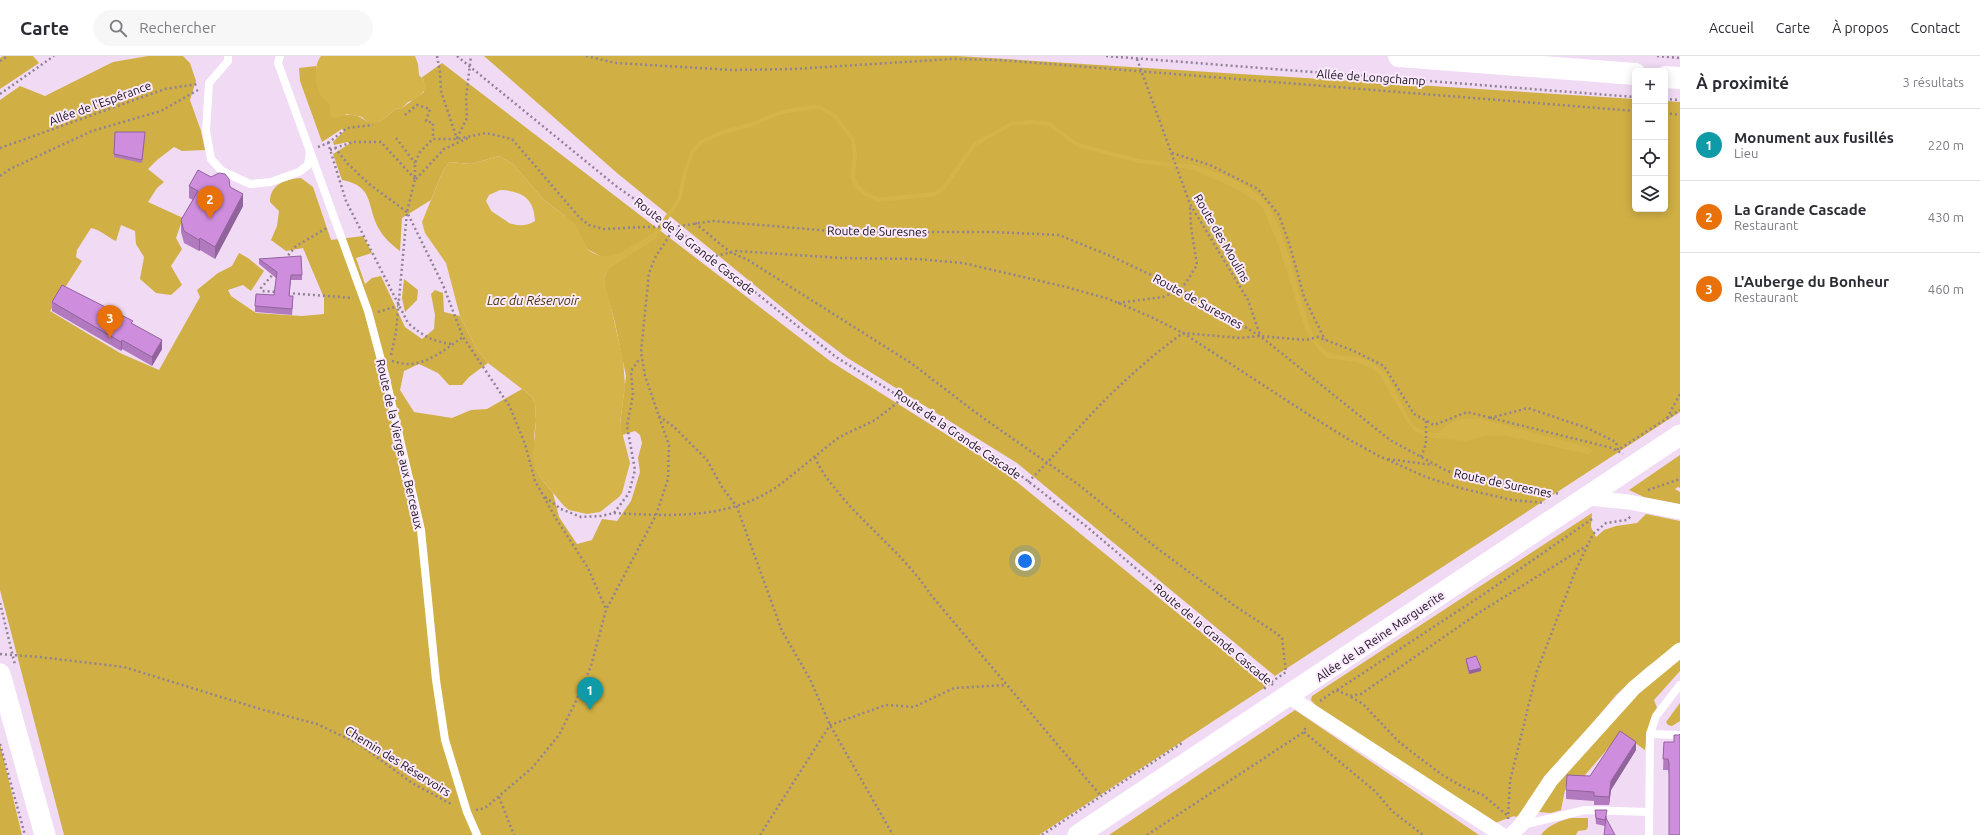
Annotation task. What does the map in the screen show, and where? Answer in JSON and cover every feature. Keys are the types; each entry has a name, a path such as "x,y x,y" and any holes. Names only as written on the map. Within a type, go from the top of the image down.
{"main road":[{"name":"Allée de Longchamp","path":"1399,56 1632,74"},
{"path":"1668,77 1680,78"},
{"name":"Allée de la Reine Marguerite","path":"1078,835 1588,498 1637,463 1680,436"},
{"path":"0,674 45,835"}],"street":[{"path":"1588,498 1636,503 1680,512"},
{"path":"1288,696 1510,829 1551,780 1634,688 1680,650"}],"lane":[{"path":"228,56 228,61 209,83 206,131 211,159 222,171 250,184 270,182 300,172 308,165 310,150"},
{"name":"Route de la Vierge aux Berceaux","path":"279,60 369,315 421,530 436,680 445,740 467,812 477,835"},
{"path":"1649,835 1650,734 1656,716 1680,685"},
{"path":"1650,734 1680,736"},
{"path":"1510,829 1585,810 1650,812"}],"path":[{"path":"0,60 8,56"},
{"path":"0,94 54,56"},
{"path":"437,56 441,91 457,139"},
{"name":"Route de la Grande Cascade","path":"457,56 616,186 674,227 836,357 998,458 1086,526 1270,683 1288,696"},
{"path":"457,139 467,118 466,98 471,56"},
{"path":"586,56 616,63 732,70 794,69 952,59 1000,60 1632,111"},
{"name":"Allée de Longchamp","path":"1106,56 1632,97"},
{"path":"1657,56 1680,58"},
{"name":"Route des Moulins","path":"1137,59 1190,204 1248,300 1260,336"},
{"path":"0,176 10,169 92,131 161,111 209,83"},
{"name":"Allée de l'Espérance","path":"0,148 165,89 209,83"},
{"path":"1668,99 1680,100"},
{"path":"405,115 417,105 430,110 426,121 433,123 433,140"},
{"path":"1668,114 1680,115"},
{"path":"310,150 328,143 347,128 373,125"},
{"name":"Route de Suresnes","path":"472,136 486,133 512,139 560,197 580,218 589,225 604,229 674,227 713,221 843,232 993,232 1059,235 1113,257 1181,289 1260,336 1390,440 1447,471 1554,494 1588,498"},
{"path":"463,338 443,351 415,363 407,364 389,361 394,345 407,212 416,179 416,163 420,152 433,140 457,139 472,136"},
{"path":"416,179 444,149 472,136"},
{"path":"396,138 416,163"},
{"path":"330,150 353,142 381,142 416,179"},
{"path":"328,143 346,201 367,239 398,306 408,323 423,336 441,343 453,344"},
{"path":"335,148 348,164 369,184 407,212 443,286 463,338 510,408 525,444 535,481 555,517 588,568 606,610"},
{"path":"1172,153 1210,165 1258,189 1279,215 1290,246 1304,297 1325,340"},
{"path":"1117,303 1163,297 1181,289 1197,265 1191,227 1190,204"},
{"path":"696,223 730,252 748,260 911,363 979,415 1079,485 1158,549 1282,638 1286,672 1270,683 1261,692"},
{"path":"280,265 296,246 336,224"},
{"path":"467,812 485,808 499,797 532,768 558,735 575,703 591,666 606,610 656,515 668,479 669,445 645,376 641,358 649,273 655,258 674,227"},
{"path":"710,257 730,252 771,252 841,258 916,258 963,263 1066,287 1117,303 1151,317 1183,333 1303,412 1348,439 1426,477 1460,488 1512,500 1547,504"},
{"path":"276,271 261,288 262,291 278,293"},
{"path":"286,293 363,299"},
{"path":"369,315 398,306"},
{"path":"1028,482 1048,463 1112,393 1158,352 1183,333 1240,338 1260,336 1306,340 1318,337 1354,351 1384,366 1414,414 1434,425 1467,412 1618,450 1637,463"},
{"path":"614,513 629,493 635,470 627,426 633,395 631,371 641,358"},
{"path":"543,495 561,509 580,517 601,516 614,513 656,515 708,513 738,507 776,487 837,439 856,427 874,420 904,398"},
{"path":"1489,418 1528,408 1588,428 1616,442 1618,450"},
{"path":"1618,450 1680,410"},
{"path":"659,416 674,427 708,460 722,487 738,507 782,631 810,679 830,725 893,835"},
{"path":"1421,457 1425,450 1426,421"},
{"path":"815,457 820,471 859,517 918,576 930,594 1101,796"},
{"path":"1385,458 1435,465"},
{"path":"1510,829 1508,816 1510,781 1537,671 1575,572 1593,534 1606,523 1627,520 1636,503 1633,496 1680,479"},
{"path":"1314,704 1481,596 1592,519"},
{"path":"1350,696 1361,694 1480,612 1588,545"},
{"name":"Chemin des Réservoirs","path":"0,654 124,667 260,709 317,724 359,744 412,783 467,812"},
{"path":"760,835 830,725 886,705 914,706 954,688 1007,685"},
{"path":"1336,690 1363,704 1399,742 1441,774 1463,787 1483,795 1508,816 1510,829"},
{"path":"1147,835 1304,732 1376,792 1392,811 1423,835"},
{"path":"1042,835 1184,742"},
{"path":"0,744 25,835"},
{"path":"499,797 514,835"}],"shaded area":[{"path":"3,56 33,56 39,63 0,89 0,58"},
{"path":"148,56 183,56 190,63 196,81 190,100 201,131 205,150 182,151 174,147 148,169 164,182 157,188 148,202 183,218 176,238 182,249 171,266 182,285 171,295 156,293 140,279 144,257 136,244 135,231 121,225 116,241 98,230 91,228 77,250 76,257 82,261 50,311 120,353 159,370 200,297 197,290 218,273 232,266 239,253 248,258 264,271 251,291 243,285 228,290 231,296 256,313 302,316 324,314 324,298 303,248 286,251 271,240 277,226 279,211 270,202 273,191 285,181 301,178 313,187 331,240 363,236 372,253 356,258 365,284 372,278 381,276 405,327 422,339 434,329 435,315 431,294 435,290 443,293 444,312 460,316 476,348 488,363 469,377 462,385 449,385 438,373 419,364 404,371 400,390 414,412 452,418 471,410 487,409 522,389 532,397 535,403 536,421 534,437 539,476 553,493 559,517 577,544 592,540 602,519 617,521 631,501 640,472 638,458 642,443 640,435 635,431 622,435 620,425 626,376 615,323 605,287 604,278 607,271 600,256 587,249 565,216 543,199 513,164 499,156 471,164 449,162 442,173 431,200 402,218 400,251 388,241 379,229 365,192 353,183 342,180 333,154 349,144 348,142 334,145 333,142 344,131 342,129 322,142 300,81 299,68 316,66 321,87 340,116 354,115 367,122 381,121 396,109 402,108 424,92 424,80 421,78 442,63 830,361 1001,469 1267,686 1039,835 64,835 0,590 0,100 20,86 45,96 113,62"},
{"path":"484,56 957,56 1632,99 1632,212 1668,212 1668,101 1680,102 1680,412 1275,676 1017,463 846,357 805,326 617,173"},
{"path":"404,279 418,290 417,300 405,312 402,298"},
{"path":"1680,455 1680,488 1678,487 1675,489 1680,492 1680,504 1644,497 1629,490"},
{"path":"1592,513 1591,527 1596,537 1604,530 1616,526 1637,523 1646,514 1680,521 1680,645 1647,667 1617,694 1552,771 1520,815 1495,823 1317,707 1311,700 1312,696"},
{"path":"1680,657 1680,671 1654,700 1657,708 1650,722 1645,750 1621,733 1580,781 1567,780 1561,810 1551,813 1539,812 1560,779 1634,693"},
{"path":"1680,703 1680,721 1672,726 1668,725 1666,722"},
{"path":"1295,710 1479,835 1109,835"},
{"path":"0,744 22,835 0,835"},
{"path":"1571,818 1588,818 1588,827 1586,830 1578,831 1576,835 1541,835 1551,826"}],"water":[{"path":"321,56 415,56 418,64 419,75 426,83 426,89 416,99 408,102 402,108 396,109 381,121 373,123 367,122 362,117 347,114 338,118 331,117 329,113 330,105 321,96 316,82 316,70 318,60"},
{"name":"Lac du Réservoir","path":"499,156 513,164 543,199 574,223 579,230 587,249 600,256 609,256 620,253 655,232 657,238 610,268 604,278 623,359 625,386 620,424 630,463 622,493 600,512 587,514 569,510 539,476 535,469 533,456 536,421 535,403 532,397 488,363 476,348 460,316 446,263 425,233 422,222 442,173 449,162 471,164","holes":["500,190 520,194 529,201 534,213 535,221 530,224 515,225 495,218 486,201 489,195"]},
{"path":"1187,163 1229,177 1239,182 1257,194 1265,202 1277,222 1282,235 1308,322 1319,344 1330,353 1363,359 1372,362 1380,368 1386,374 1412,424 1424,431 1438,433 1452,422 1460,419 1481,419 1588,447 1593,451 1588,455 1502,435 1485,436 1466,441 1426,437 1415,431 1405,419 1380,375 1373,369 1356,362 1327,358 1319,351 1306,331 1278,244 1263,208 1254,200 1233,187 1188,168"}],"building":[{"path":"115,132 145,132 142,160 114,154"},
{"path":"198,170 211,177 219,173 225,174 229,179 230,187 243,194 215,247 184,231 181,220 198,191 189,186"},
{"path":"301,256 302,275 291,275 289,296 293,296 292,309 255,306 256,294 274,295 277,272 259,259"},
{"path":"62,285 133,321 131,323 162,340 152,357 122,340 121,342 52,302"},
{"path":"1476,656 1481,668 1469,671 1466,659"},
{"path":"1620,731 1636,742 1611,781 1609,797 1594,796 1594,792 1566,790 1567,775 1590,776"},
{"path":"1680,734 1680,835 1669,835 1669,763 1668,759 1663,759 1664,742 1674,742 1674,735"},
{"path":"1595,810 1607,810 1605,820 1596,818"},
{"path":"1606,818 1615,835 1604,835"}],"waterway":[{"path":"653,236 679,200 685,173 692,152 701,142 723,132 751,125 779,113 800,109 819,107 835,116 853,140 855,154 853,177 856,185 864,193 879,200 934,194 943,189 975,144 1011,124 1031,122 1049,124 1078,145 1139,161 1192,167"},
{"path":"489,212 507,224"}],"place":[{"name":"La Grande Cascade","path":"210,219"},
{"name":"L'Auberge du Bonheur","path":"110,338"},
{"name":"Monument aux fusillés","path":"590,710"}]}
